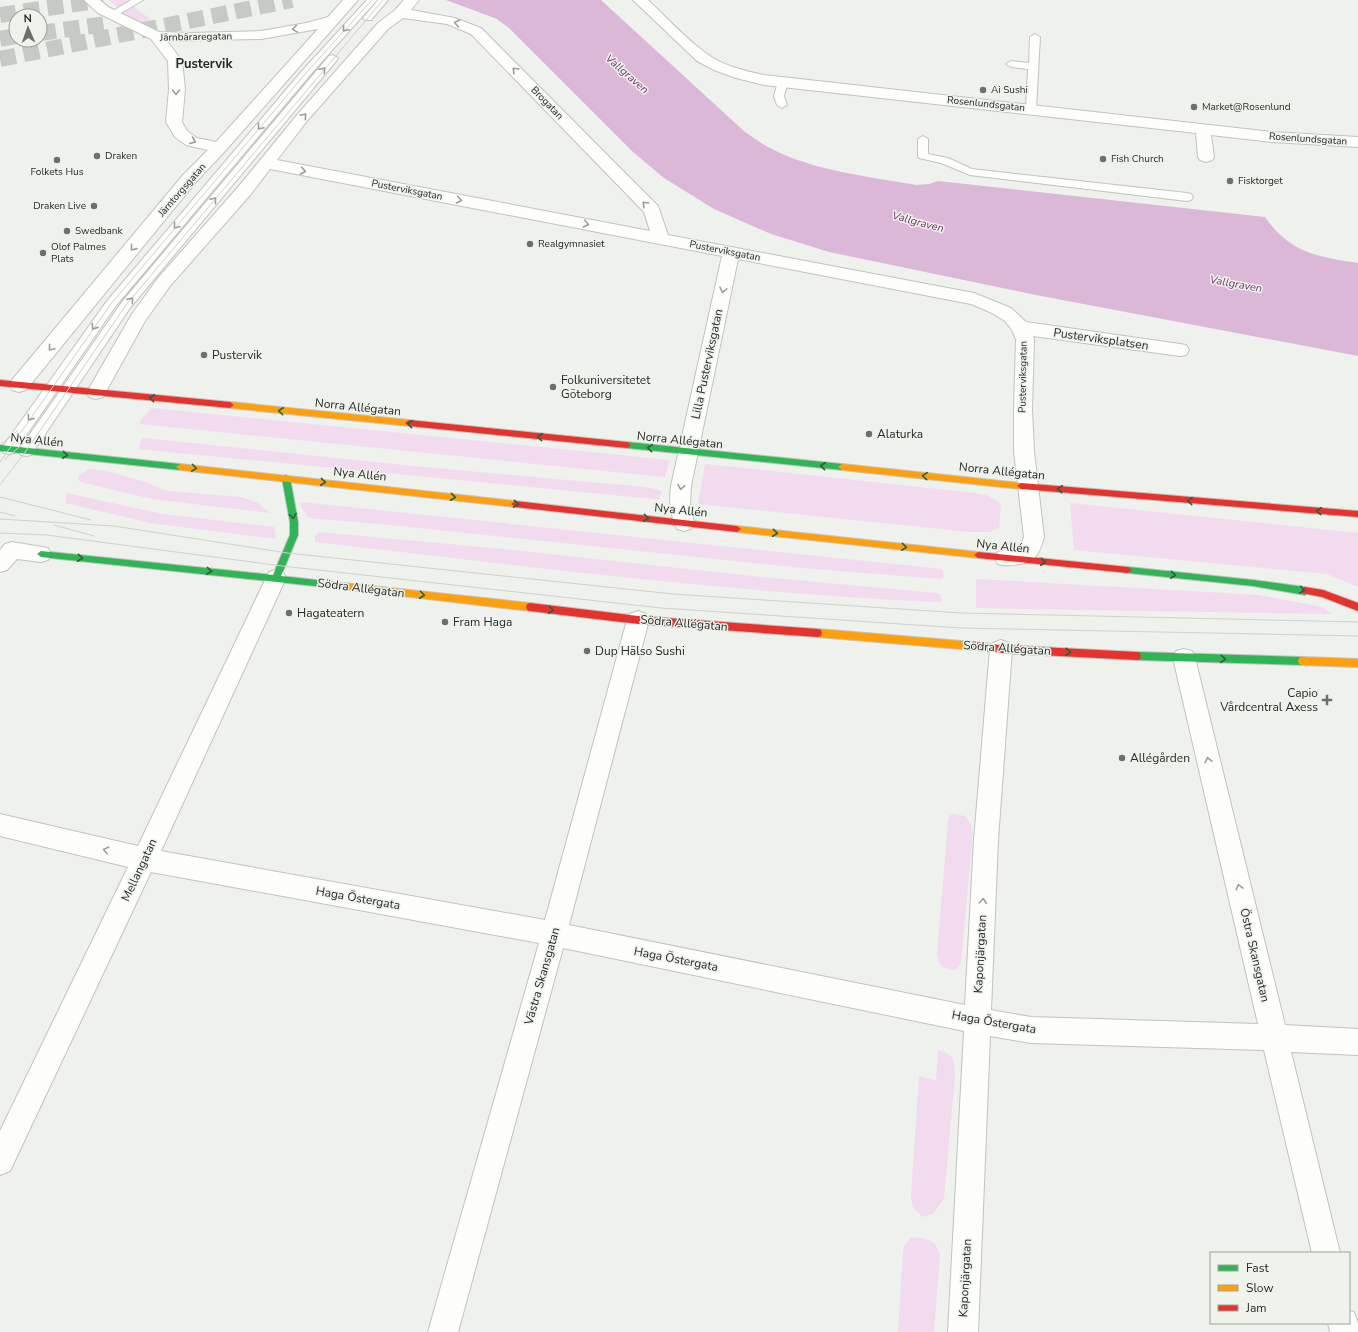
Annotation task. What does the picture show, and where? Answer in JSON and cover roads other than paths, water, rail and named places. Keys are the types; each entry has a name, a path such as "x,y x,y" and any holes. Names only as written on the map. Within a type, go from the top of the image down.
{"main road":[{"name":"Norra Allégatan","path":"0,383 52,387 1095,493 1358,514"},
{"name":"Nya Allén","path":"4,449 286,478 1005,558 1253,583 1323,594 1358,606"},
{"path":"276,578 294,536 294,522 286,478"},
{"name":"Södra Allégatan","path":"41,554 276,578 638,620 959,644 1001,649 1184,658 1358,663"}],"street":[{"path":"91,0 103,10 156,36"},
{"name":"Järntorgsgatan","path":"19,385 189,178 220,147 351,0"},
{"path":"96,392 138,318 164,282 245,190 263,158 302,118 383,26 400,13 412,0"},
{"name":"Rosenlundsgatan","path":"640,0 702,58 719,67 741,75 783,82 1203,129 1272,136 1358,142"},
{"name":"Brogatan","path":"400,13 420,15 469,26 476,30 652,210 661,239"},
{"name":"Järnbäraregatan","path":"156,36 192,37 261,35 307,27 333,20"},
{"name":"Järnbäraregatan","path":"156,36 175,61 177,89 174,122 181,134 192,142 220,147"},
{"path":"1203,129 1206,157"},
{"name":"Pusterviksgatan","path":"263,158 661,239 974,299 1001,308 1009,314 1021,328 1025,339 1023,409 1024,452 1027,485"},
{"name":"Lilla Pusterviksgatan","path":"684,523 680,510 679,499 732,252"},
{"name":"Pusterviksplatsen","path":"1021,328 1180,350"},
{"path":"1005,558 1023,555 1032,548 1034,538 1027,485"},
{"name":"Södra Allégatan","path":"6,557 41,554"},
{"name":"Mellangatan","path":"0,1161 144,860 276,578"},
{"name":"Västra Skansgatan","path":"443,1332 554,934 638,620"},
{"name":"Kaponjärgatan","path":"963,1332 986,840 1001,649"},
{"name":"Östra Skansgatan","path":"1184,658 1326,1252"},
{"name":"Haga Östergata","path":"0,825 144,860 554,934 1031,1030 1358,1042"}],"lane":[{"path":"113,14 138,0"},
{"path":"4,449 52,387 111,304 240,151 372,0"},
{"path":"26,451 126,306 263,158 384,0"},
{"path":"1031,109 1032,66 1035,37"},
{"path":"1011,64 1032,66"},
{"path":"782,105 779,96 783,82"},
{"path":"923,139 923,156 944,160 970,172 1187,197"},
{"path":"220,147 263,158"}],"water":[{"name":"Vallgraven","path":"446,0 601,0 745,132 765,145 785,155 821,167 840,172 916,185 929,184 938,181 1265,217 1284,239 1295,246 1318,255 1358,263 1358,356 1036,295 829,252 771,234 714,209 664,178 633,152 509,28 497,19"}],"tunnel":[{"path":"0,15 103,0"},
{"path":"0,59 292,0"},
{"path":"48,32 106,24"},
{"path":"0,39 8,38"}],"tram line":[{"path":"0,462 111,304 306,73 372,0"},
{"path":"0,485 26,451 126,305 383,0"},
{"path":"0,445 17,431"},
{"path":"5,459 31,437"},
{"path":"0,497 91,520"},
{"path":"0,512 15,516"},
{"path":"0,519 114,526 287,553 673,594 961,613 1358,622"},
{"path":"54,525 94,536"},
{"path":"0,533 47,535 282,566 661,608 961,628 1358,636"}],"place":[{"name":"Ai Sushi","path":"983,90"},
{"name":"Market@Rosenlund","path":"1194,107"},
{"name":"Draken","path":"97,156"},
{"name":"Fish Church","path":"1103,159"},
{"name":"Folkets Hus","path":"57,160"},
{"name":"Fisktorget","path":"1230,181"},
{"name":"Draken Live","path":"94,206"},
{"name":"Swedbank","path":"67,231"},
{"name":"Realgymnasiet","path":"530,244"},
{"name":"Olof Palmes Plats","path":"43,253"},
{"name":"Pustervik","path":"204,355"},
{"name":"Folkuniversitetet Göteborg","path":"553,387"},
{"name":"Alaturka","path":"869,434"},
{"name":"Hagateatern","path":"289,613"},
{"name":"Fram Haga","path":"445,622"},
{"name":"Dup Hälso Sushi","path":"587,651"},
{"name":"Capio Vårdcentral Axess","path":"1327,700"},
{"name":"Allégården","path":"1122,758"}],"district":[{"name":"Pustervik","path":"204,64"}]}
